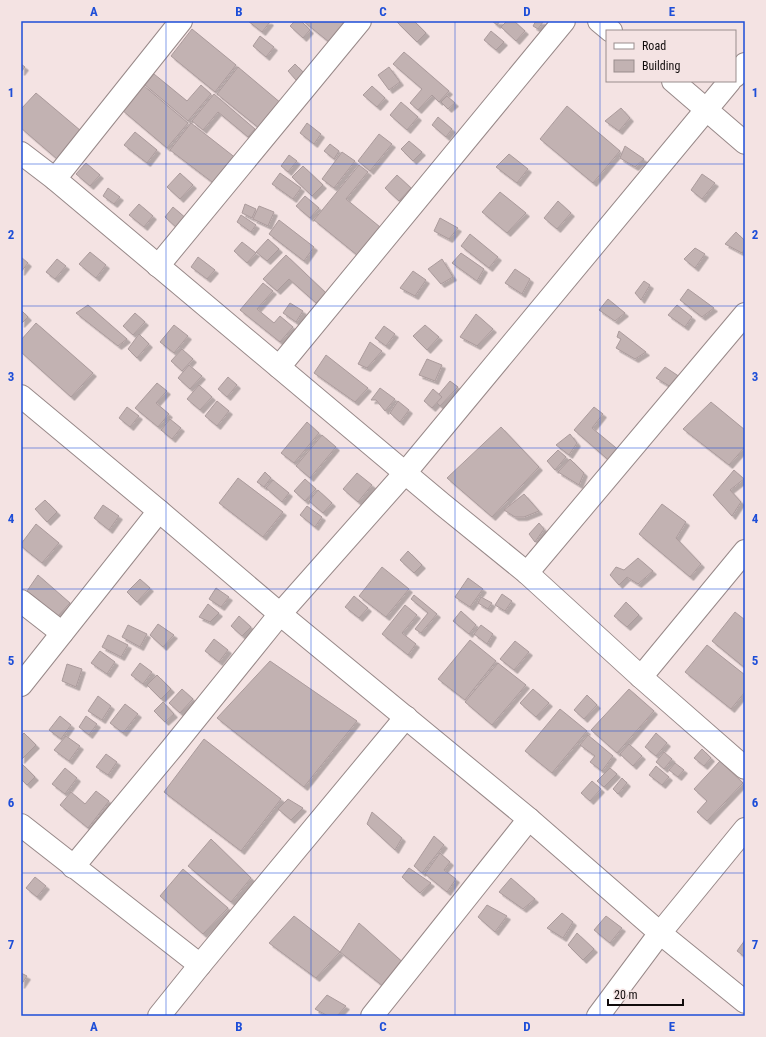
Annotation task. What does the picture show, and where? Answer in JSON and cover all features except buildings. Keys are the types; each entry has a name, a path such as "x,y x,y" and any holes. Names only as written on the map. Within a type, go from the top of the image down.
{"street":[{"path":"55,179 181,21"},
{"path":"158,266 360,21"},
{"path":"279,367 564,21"},
{"path":"599,21 610,30"},
{"path":"736,75 745,64"},
{"path":"674,82 745,143"},
{"path":"73,867 280,614 405,473 729,82"},
{"path":"21,153 55,179 405,473 527,573 641,677 745,768"},
{"path":"527,573 745,314"},
{"path":"21,396 280,614 528,819 660,933 745,1002"},
{"path":"21,685 159,511"},
{"path":"641,677 745,551"},
{"path":"21,601 62,633"},
{"path":"159,1016 406,717"},
{"path":"372,1016 528,819"},
{"path":"21,825 200,965"},
{"path":"598,1016 660,933 745,829"}]}
